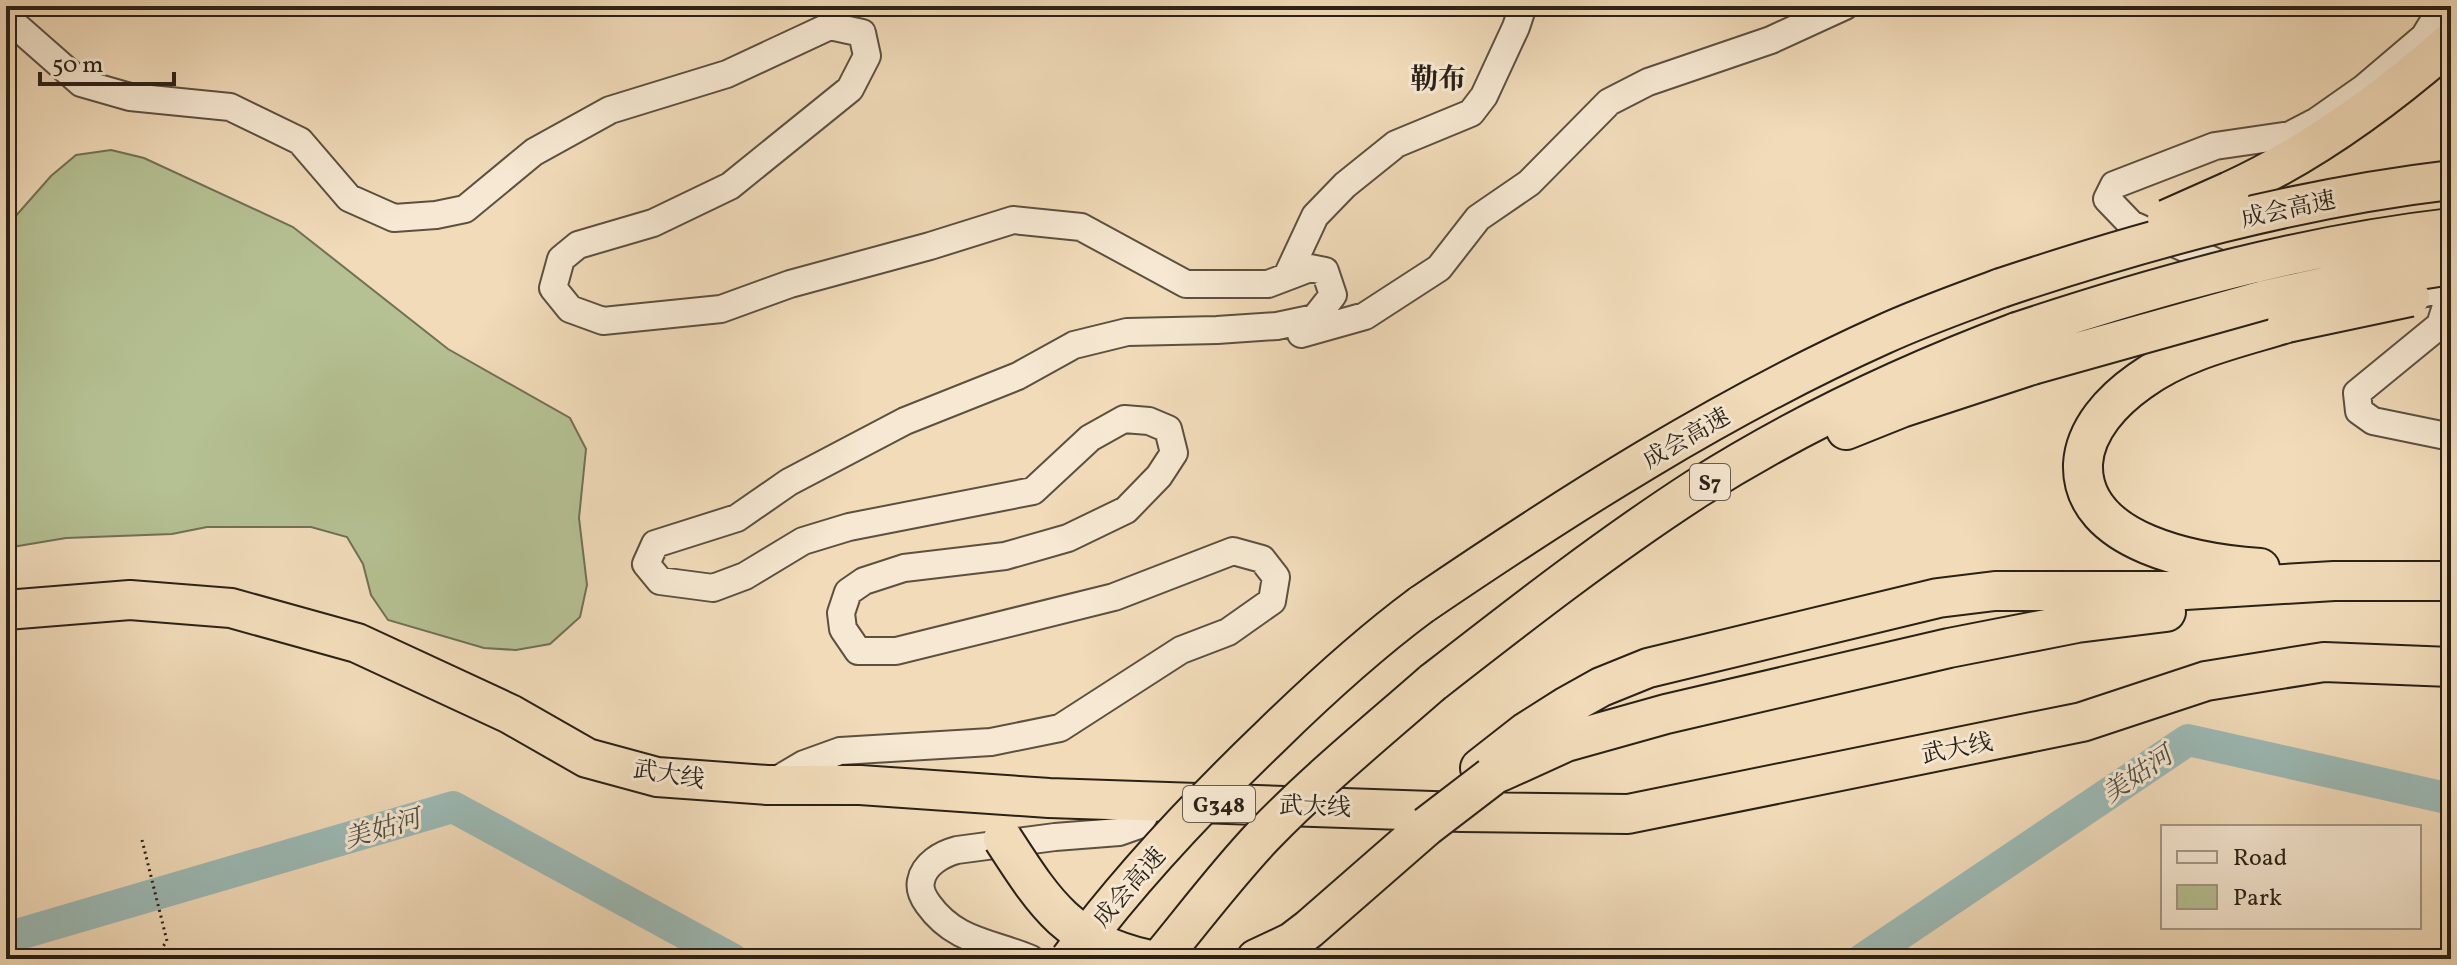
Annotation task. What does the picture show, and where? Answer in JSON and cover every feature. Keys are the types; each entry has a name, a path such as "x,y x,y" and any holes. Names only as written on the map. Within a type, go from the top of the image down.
{"highway":[{"path":"2015,283 2230,191 2300,154 2396,88 2451,42"},
{"name":"成会高速","path":"1070,959 1137,875 1226,779 1374,640 1531,530 1744,403 1883,334 2098,255 2267,212 2451,180"},
{"name":"成会高速","path":"2024,348 2111,301 2278,258 2451,228"},
{"path":"1160,959 1272,827 1311,788 1432,683 1612,548 1730,480 1901,408 2024,348 2355,280 2451,265"},
{"path":"2435,580 2252,568 2169,552 2132,537 2109,522 2092,503 2083,470 2086,445 2096,425 2116,401 2155,371 2200,351 2287,323 2383,301 2451,291"},
{"path":"1256,959 1292,942 1319,922 1526,732 1601,687 1648,668 1938,598 1995,591 2169,591 2334,581 2435,580"},
{"name":"武大线","path":"6,610 130,600 231,608 357,643 510,714 587,758 657,777 767,785 860,785 1049,798 1462,812 1628,814 2082,722 2206,681 2324,662 2451,667"},
{"path":"1485,772 1566,742 1613,729 1949,648 2077,623 2239,606 2334,601 2451,602"},
{"path":"974,793 1047,904 1071,928 1114,950 1146,959"}],"street":[{"path":"1287,276 1315,216 1345,185 1396,144 1471,113 1484,96 1523,6"},
{"path":"1217,330 1264,345 1365,316 1439,268 1478,218 1529,183 1609,102 1648,82 1771,40 1845,6"},
{"path":"2443,6 2424,37 2364,88 2317,121 2290,135 2215,146 2114,185 2107,199 2131,224 2307,303 2353,314 2435,290 2448,300 2440,325 2357,393 2359,411 2373,421 2451,437"},
{"path":"6,17 81,83 130,97 230,107 300,141 349,198 394,218 465,209 534,152 610,110 727,74 830,26 862,33 867,56 850,89 730,186 653,223 578,245 561,259 553,288 570,309 603,321 721,309 790,284 1013,220 1081,227 1186,284 1268,284 1310,268 1325,271 1333,295 1315,318 1277,326 1127,332 1074,345 1018,376 905,421 789,482 737,518 655,544 646,564 660,581 713,588 745,576 803,541 849,527 1033,491 1090,438 1124,419 1149,421 1168,429 1174,453 1159,476 1126,510 1068,538 1005,556 904,568 864,581 848,592 841,613 843,629 858,651 896,651 1114,597 1233,551 1262,559 1276,577 1272,601 1258,613 1228,632 1181,650 1060,728 991,742 840,751 804,764 767,785"},
{"path":"1031,959 963,935 939,918 924,898 920,885 923,871 943,854 957,850 1119,832 1139,825 1146,813 1146,801"}],"path":[{"path":"142,840 167,941 154,959"}],"green space":[{"path":"111,150 144,158 293,227 448,349 570,418 586,449 579,518 587,585 580,617 550,644 516,650 484,648 388,620 371,595 363,564 347,537 311,527 207,527 172,534 66,538 6,548 6,227 51,176 76,155"}],"waterway":[{"name":"美姑河","path":"1863,959 2188,740 2451,799"},
{"name":"美姑河","path":"6,938 453,807 732,959"}],"district":[{"name":"勒布","path":"1438,78"}]}
